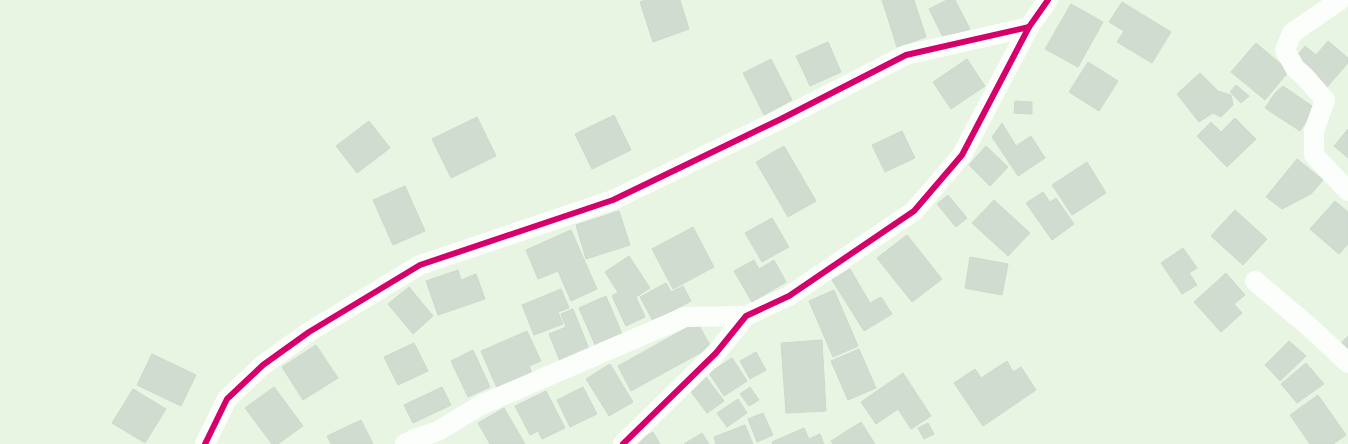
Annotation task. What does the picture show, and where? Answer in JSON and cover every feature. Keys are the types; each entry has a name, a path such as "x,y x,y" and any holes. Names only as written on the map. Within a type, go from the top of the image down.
{"street":[{"path":"405,444 438,431 481,405 685,317 746,316 789,296 914,211 962,155 1029,27 1048,0"},
{"path":"1348,6 1340,0 1292,33 1285,50 1295,68 1325,100 1314,131 1314,155 1348,192"},
{"path":"205,444 227,399 263,365 310,332 420,265 613,200 781,119 906,55 1029,27"},
{"path":"1255,281 1313,330 1348,363"},
{"path":"623,444 716,353 746,316"}],"building":[{"path":"645,0 680,0 689,29 653,42 640,2"},
{"path":"882,0 914,0 926,37 897,47"},
{"path":"947,0 955,0 970,29 945,41 929,9"},
{"path":"1122,2 1171,32 1152,63 1117,42 1124,31 1109,22"},
{"path":"1071,4 1103,22 1078,67 1045,49"},
{"path":"1328,41 1348,58 1348,63 1327,87 1294,59 1305,46 1316,55"},
{"path":"828,42 841,72 810,86 796,56"},
{"path":"1256,43 1289,71 1265,100 1231,72"},
{"path":"771,59 792,100 764,115 743,73"},
{"path":"967,59 985,86 951,109 933,82"},
{"path":"1088,62 1118,81 1099,111 1069,92"},
{"path":"1200,73 1218,91 1231,95 1233,105 1221,117 1213,113 1199,122 1177,94"},
{"path":"1236,85 1249,96 1241,103 1230,92"},
{"path":"1283,86 1315,108 1300,131 1265,108 1275,93"},
{"path":"1015,101 1032,102 1032,114 1014,113"},
{"path":"614,115 631,150 592,169 575,134"},
{"path":"477,117 496,156 451,178 432,139"},
{"path":"1235,118 1256,139 1227,167 1197,136 1211,122 1221,132"},
{"path":"369,121 390,148 357,173 336,146"},
{"path":"1002,123 1016,146 1031,136 1045,158 1018,176 992,137"},
{"path":"1348,129 1348,158 1334,146"},
{"path":"902,131 915,158 885,172 872,145"},
{"path":"784,146 816,201 788,217 756,162"},
{"path":"986,146 1008,167 990,186 969,165"},
{"path":"1297,159 1323,180 1311,194 1282,209 1266,197"},
{"path":"1087,162 1106,193 1072,215 1052,185"},
{"path":"405,186 425,231 393,245 373,200"},
{"path":"1043,192 1050,202 1056,198 1074,224 1052,240 1026,203"},
{"path":"948,195 967,218 956,227 937,204"},
{"path":"994,200 1030,233 1008,256 972,223"},
{"path":"1335,201 1348,212 1348,244 1339,254 1310,229"},
{"path":"1235,210 1267,239 1243,265 1211,236"},
{"path":"619,211 630,245 586,259 576,225"},
{"path":"772,218 789,247 762,262 745,233"},
{"path":"693,227 714,267 673,289 652,249"},
{"path":"571,230 597,289 571,301 558,271 538,279 526,250"},
{"path":"907,235 942,279 912,302 877,258"},
{"path":"1183,248 1197,268 1189,273 1197,285 1182,294 1161,263"},
{"path":"629,256 650,288 636,297 645,317 626,326 612,296 618,292 605,272"},
{"path":"970,257 1008,264 1002,295 965,288"},
{"path":"754,260 759,269 774,260 786,282 752,302 734,271"},
{"path":"850,269 870,303 881,297 892,314 864,331 832,280"},
{"path":"458,270 461,280 476,274 485,299 438,315 426,281"},
{"path":"1226,273 1245,295 1234,304 1242,313 1221,332 1194,302"},
{"path":"666,283 671,292 683,286 691,301 653,321 640,297"},
{"path":"409,287 433,316 413,334 388,304"},
{"path":"561,289 569,308 558,312 563,324 534,335 522,305"},
{"path":"834,290 858,346 833,357 809,301"},
{"path":"606,296 623,336 596,347 579,308"},
{"path":"573,309 591,354 562,366 549,334 566,327 561,314"},
{"path":"697,322 711,347 631,391 618,366"},
{"path":"527,331 541,361 529,366 532,373 497,388 481,351"},
{"path":"1348,336 1348,356 1338,346"},
{"path":"822,340 826,411 786,413 781,343"},
{"path":"1289,341 1306,356 1280,381 1265,365"},
{"path":"414,343 428,371 398,385 384,357"},
{"path":"316,345 338,378 303,400 282,367"},
{"path":"859,349 876,388 848,400 831,361"},
{"path":"473,350 490,387 468,397 451,361"},
{"path":"756,352 766,370 750,379 740,361"},
{"path":"152,354 196,375 181,406 137,385"},
{"path":"732,358 747,381 724,396 709,373"},
{"path":"1007,361 1013,372 1021,367 1036,390 983,426 954,383 975,369 981,378"},
{"path":"1306,363 1324,384 1297,403 1281,384"},
{"path":"610,364 633,402 609,416 586,379"},
{"path":"903,373 931,416 911,429 898,409 876,424 861,402"},
{"path":"706,377 724,401 707,413 689,389"},
{"path":"274,387 303,426 278,444 272,444 245,408"},
{"path":"442,387 451,405 413,423 404,405"},
{"path":"583,387 597,414 570,427 557,400"},
{"path":"750,387 759,400 749,406 740,394"},
{"path":"133,389 166,409 145,443 112,423"},
{"path":"546,391 565,428 542,439 538,431 530,435 515,406"},
{"path":"1318,395 1346,435 1333,444 1310,444 1290,415"},
{"path":"738,399 747,413 727,427 717,413"},
{"path":"504,408 525,444 490,444 478,423"},
{"path":"763,413 773,435 757,442 748,419"},
{"path":"361,420 373,444 331,444 327,436"},
{"path":"861,422 875,444 833,444 831,441"},
{"path":"928,423 934,434 924,439 918,428"},
{"path":"745,425 753,444 716,444 714,437"},
{"path":"804,428 809,439 820,434 824,444 773,444 772,442"},
{"path":"653,432 660,444 633,444"},
{"path":"702,433 709,444 684,444"}],"cycle path":[{"path":"623,444 716,353 746,316 789,296 914,211 962,155 1029,27 1048,0"},
{"path":"205,444 227,399 263,365 309,332 420,265 613,200 781,119 906,55 1029,27"}]}
